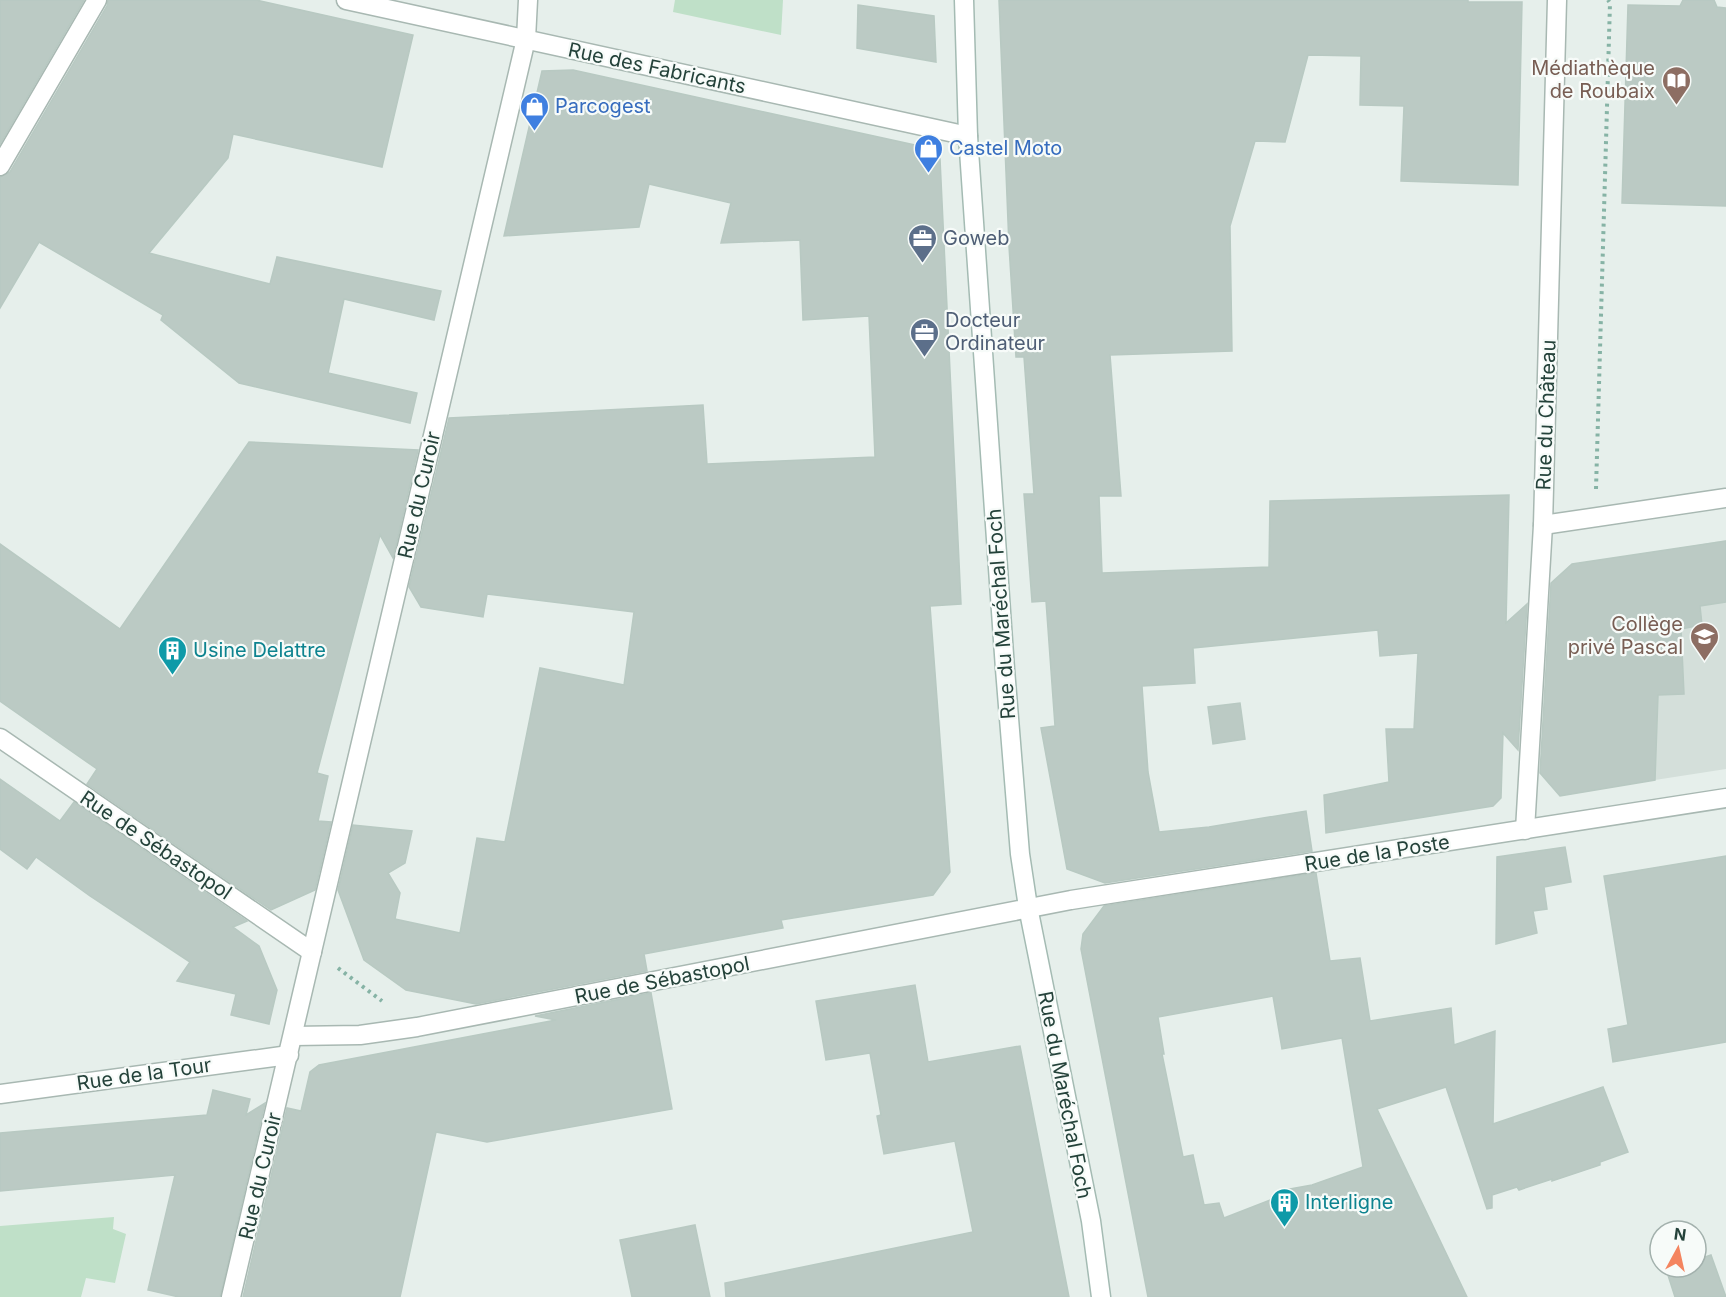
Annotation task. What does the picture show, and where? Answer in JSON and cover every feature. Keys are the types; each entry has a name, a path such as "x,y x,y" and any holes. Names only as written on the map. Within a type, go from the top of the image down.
{"street":[{"path":"0,165 98,0"},
{"name":"Rue des Fabricants","path":"346,0 968,136"},
{"name":"Rue du Curoir","path":"231,1297 526,39 528,0"},
{"name":"Rue du Maréchal Foch","path":"964,0 968,136 1020,854 1028,907 1090,1221 1101,1297"},
{"name":"Rue du Château","path":"1525,830 1542,525 1557,0"},
{"path":"1542,525 1726,498"},
{"name":"Rue de Sébastopol","path":"0,738 312,952"},
{"name":"Rue de la Poste","path":"1028,907 1726,798"},
{"name":"Rue de Sébastopol","path":"294,1036 360,1035 417,1027 1028,907"},
{"name":"Rue de la Tour","path":"0,1094 289,1055"},
{"name":"Rue du Maréchal Foch","path":"1090,1221 1114,1297"}],"path":[{"path":"1595,519 1610,3 1608,0"},
{"path":"312,952 417,1027"}],"shaded area":[{"name":"Collège privé Pascal","path":"1726,540 1726,769 1655,780 1658,695 1684,694 1681,629 1702,625 1698,596 1681,598 1673,549"}],"green space":[{"path":"675,0 783,0 781,35 673,12"},
{"path":"114,1217 113,1229 126,1234 115,1283 86,1278 81,1297 0,1297 0,1226"}],"building":[{"path":"0,0 84,0 0,144"},
{"path":"108,0 256,0 413,35 382,167 233,134 228,158 149,253 270,284 277,257 441,291 434,320 344,299 328,373 417,393 410,423 239,383 161,320 163,315 39,242 0,308 0,177 10,172 107,6"},
{"path":"999,0 1522,2 1518,185 1401,181 1404,106 1360,105 1361,56 1308,55 1285,142 1255,141 1230,226 1232,351 1110,355 1121,496 1099,496 1102,573 1269,567 1270,501 1509,495 1506,623 1527,604 1518,750 1503,733 1501,798 1493,806 1326,833 1324,795 1389,782 1386,729 1414,729 1418,653 1380,656 1378,630 1193,648 1195,683 1142,686 1148,772 1159,832 1209,827 1306,811 1312,851 1105,883 1067,869 1041,728 1055,726 1046,601 1032,602 1024,494 1034,494 1024,357 1016,357"},
{"name":"Médiathèque de Roubaix","path":"1683,0 1714,0 1717,7 1726,8 1726,206 1622,203 1628,5 1680,6"},
{"path":"858,5 934,16 936,62 857,48"},
{"path":"573,70 933,149 940,159 961,604 930,606 950,872 933,895 781,920 783,928 644,954 647,971 476,1004 406,990 364,960 338,890 353,825 412,831 405,863 388,873 400,893 395,919 460,933 477,838 505,842 540,668 624,685 634,612 487,594 483,617 421,607 409,587 449,418 703,405 707,464 875,457 869,316 803,320 800,240 721,243 731,203 649,184 639,227 504,236 542,71"},
{"name":"Usine Delattre","path":"249,442 418,450 393,558 380,535 317,773 328,776 318,821 331,822 315,890 271,910 87,784 97,769 0,701 0,544 120,629"},
{"path":"1726,541 1726,602 1700,606 1702,625 1681,629 1684,694 1658,695 1655,780 1560,796 1540,773 1551,583 1572,564"},
{"path":"1240,703 1245,739 1213,744 1208,707"},
{"path":"0,779 60,821 74,802 247,921 233,927 259,946 277,990 269,1024 231,1015 236,994 177,981 190,962 90,896 36,857 27,869 0,849"},
{"path":"1565,847 1571,882 1544,887 1547,909 1533,911 1537,933 1496,944 1497,857"},
{"path":"1726,856 1726,1042 1613,1062 1608,1029 1628,1025 1604,876"},
{"path":"1316,873 1330,961 1360,958 1370,1021 1451,1008 1454,1045 1495,1031 1493,1124 1603,1087 1628,1152 1600,1162 1600,1165 1552,1181 1552,1179 1519,1190 1517,1187 1492,1195 1492,1208 1487,1209 1446,1087 1377,1109 1467,1297 1148,1297 1081,949 1083,934 1104,906","holes":["1273,996 1282,1049 1342,1038 1363,1167 1312,1185 1284,1190 1286,1194 1224,1218 1219,1203 1204,1205 1193,1155 1183,1157 1162,1054 1164,1054 1158,1017"]},
{"path":"915,985 928,1062 1020,1046 1069,1297 726,1297 725,1283 973,1232 955,1141 884,1154 877,1116 881,1115 870,1053 826,1060 816,1001"},
{"path":"651,993 672,1109 487,1142 436,1132 400,1297 243,1297 287,1108 301,1111 310,1072 319,1065 556,1020 535,1016"},
{"path":"213,1090 250,1099 246,1115 265,1103 220,1297 179,1297 148,1290 175,1175 0,1191 0,1133 207,1115"},
{"path":"695,1225 710,1297 632,1297 620,1240"},
{"path":"1711,1255 1726,1297 1675,1297 1669,1279 1708,1279 1708,1256"}],"place":[{"name":"Médiathèque de Roubaix","path":"1676,106"},
{"name":"Parcogest","path":"534,132"},
{"name":"Castel Moto","path":"928,174"},
{"name":"Goweb","path":"922,264"},
{"name":"Docteur Ordinateur","path":"924,358"},
{"name":"Collège privé Pascal","path":"1704,662"},
{"name":"Usine Delattre","path":"172,676"},
{"name":"Interligne","path":"1284,1228"}]}
